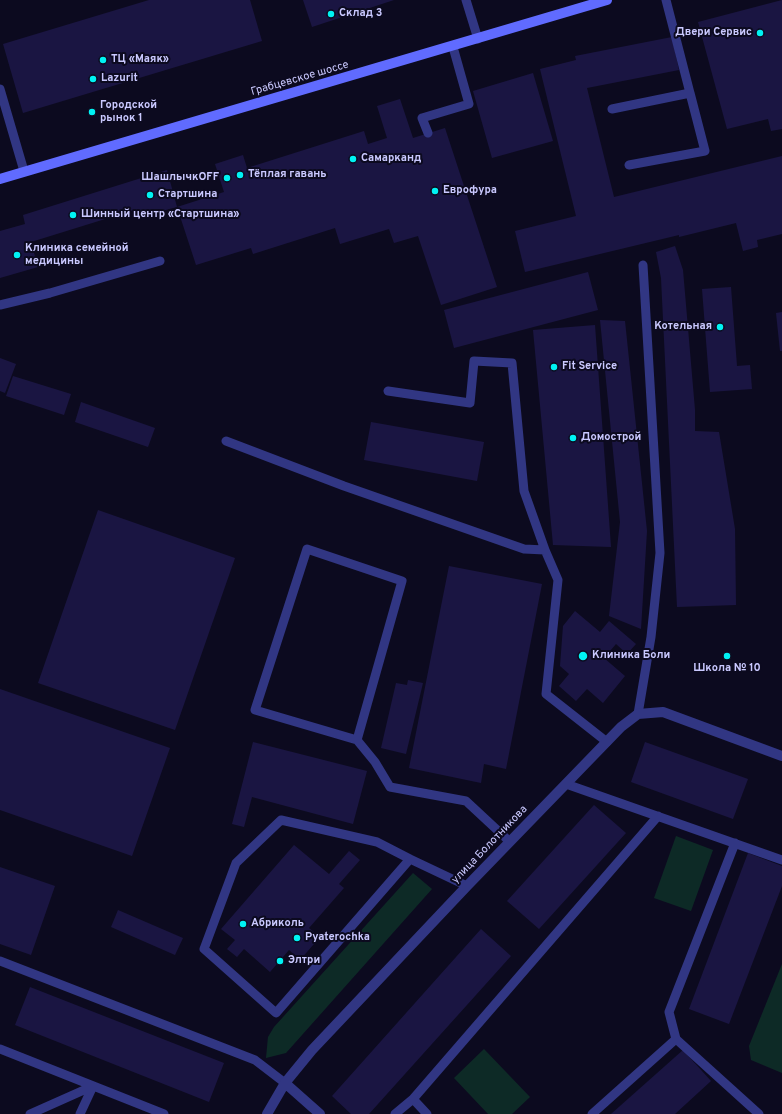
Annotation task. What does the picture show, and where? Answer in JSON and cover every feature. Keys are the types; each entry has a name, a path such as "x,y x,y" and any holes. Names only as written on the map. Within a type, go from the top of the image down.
{"main road":[{"name":"Грабцевское шоссе","path":"0,179 453,47 607,0"}],"street":[{"path":"638,714 663,712 782,756"},
{"name":"улица Болотникова","path":"267,1114 284,1082 312,1050 606,742 621,727 638,714"},
{"path":"284,1082 320,1114"}],"lane":[{"path":"466,0 478,39"},
{"path":"629,165 705,151 666,0"},
{"path":"428,133 422,118 469,104 453,47"},
{"path":"0,89 24,171"},
{"path":"612,109 690,93"},
{"path":"0,305 50,293 160,261"},
{"path":"638,714 651,638 660,553 643,265"},
{"path":"388,391 470,403 474,361 512,362 524,491 545,550 558,580 546,694 606,742"},
{"path":"226,441 344,486 524,550 545,550"},
{"path":"357,740 402,581 307,550 255,710 357,740 375,762 390,787 466,801 509,842"},
{"path":"566,784 782,860"},
{"path":"395,1114 413,1099 658,816"},
{"path":"410,859 276,1013 204,949 236,863 281,820 377,842 467,886"},
{"path":"735,843 669,1012 676,1039 759,1114"},
{"path":"0,961 255,1060 284,1082"},
{"path":"592,1114 676,1039"},
{"path":"0,1049 151,1111 164,1114"},
{"path":"30,1114 93,1086"},
{"path":"80,1114 93,1086"},
{"path":"413,1099 427,1114"}],"green space":[{"path":"676,836 713,850 691,911 654,898"},
{"path":"413,873 432,889 286,1053 266,1058 268,1037 274,1027"},
{"path":"782,964 782,1073 751,1060 749,1046"},
{"path":"484,1049 530,1097 512,1114 488,1114 454,1078"}],"building":[{"name":"ТЦ «Маяк»","path":"149,0 250,0 262,41 23,113 3,44"},
{"name":"Склад 3","path":"303,0 394,0 312,27"},
{"path":"782,0 782,129 771,131 768,119 727,129 698,22"},
{"path":"672,37 679,70 587,88 614,197 782,156 782,234 757,240 758,247 743,251 736,223 679,237 679,235 525,272 515,231 576,216 540,69 576,60 575,56"},
{"path":"533,73 553,141 492,158 473,91"},
{"path":"400,99 413,138 445,128 497,287 441,305 418,236 394,243 389,229 340,244 335,228 253,254 251,248 196,265 177,207 224,192 215,164 243,155 247,168 364,131 368,144 387,138 377,106"},
{"path":"167,170 177,207 158,212 131,211 31,242 38,267 0,278 0,231 25,224 23,215"},
{"path":"675,246 683,270 695,410 695,431 719,432 735,529 736,605 677,607 661,278 656,252"},
{"path":"588,272 598,310 454,348 444,310"},
{"name":"Котельная","path":"731,287 737,366 750,365 752,389 710,392 702,289"},
{"path":"782,312 782,351 780,351 776,313"},
{"path":"600,320 625,321 647,531 641,629 609,616 620,522"},
{"name":"Домострой","path":"595,325 611,547 553,545 533,330"},
{"path":"0,358 16,364 5,393 0,391"},
{"path":"13,376 71,394 64,415 6,396"},
{"path":"81,402 155,428 148,447 75,422"},
{"path":"371,422 484,442 477,481 364,460"},
{"path":"98,510 235,558 175,730 38,683"},
{"path":"449,566 542,584 506,769 484,764 481,783 409,768"},
{"name":"Клиника Боли","path":"575,611 600,632 609,621 636,644 627,654 616,644 604,658 625,676 603,703 587,689 576,701 559,686 569,674 560,666 563,626"},
{"path":"408,680 423,683 406,754 381,748 396,683 407,685"},
{"path":"0,689 170,748 132,856 0,810"},
{"path":"253,742 367,771 353,824 252,797 244,827 232,824"},
{"path":"645,742 748,779 733,819 631,782"},
{"path":"594,805 626,833 539,929 507,901"},
{"path":"294,845 329,874 349,851 360,860 339,884 344,888 309,928 320,937 300,960 289,950 270,972 244,949 237,957 227,949 235,940 221,929"},
{"path":"748,853 782,866 782,886 729,1024 689,1009"},
{"path":"0,867 55,886 31,955 0,944"},
{"path":"118,910 183,938 175,955 111,927"},
{"path":"481,929 511,956 369,1114 351,1114 332,1096"},
{"path":"30,987 224,1063 209,1102 15,1025"},
{"path":"683,1050 711,1081 675,1114 611,1114"}],"place":[{"name":"Склад 3","path":"331,14"},
{"name":"Двери Сервис","path":"760,33"},
{"name":"ТЦ «Маяк»","path":"103,60"},
{"name":"Lazurit","path":"93,79"},
{"name":"Городской рынок 1","path":"92,112"},
{"name":"Самарканд","path":"353,159"},
{"name":"Тёплая гавань","path":"240,175"},
{"name":"ШашлычкOFF","path":"227,178"},
{"name":"Еврофура","path":"435,191"},
{"name":"Стартшина","path":"150,195"},
{"name":"Шинный центр «Стартшина»","path":"73,215"},
{"name":"Клиника семейной медицины","path":"17,255"},
{"name":"Котельная","path":"720,327"},
{"name":"Fit Service","path":"554,367"},
{"name":"Домострой","path":"573,438"},
{"name":"Клиника Боли","path":"583,656"},
{"name":"Школа № 10","path":"727,656"},
{"name":"Абриколь","path":"243,924"},
{"name":"Pyaterochka","path":"297,938"},
{"name":"Элтри","path":"280,961"}]}
